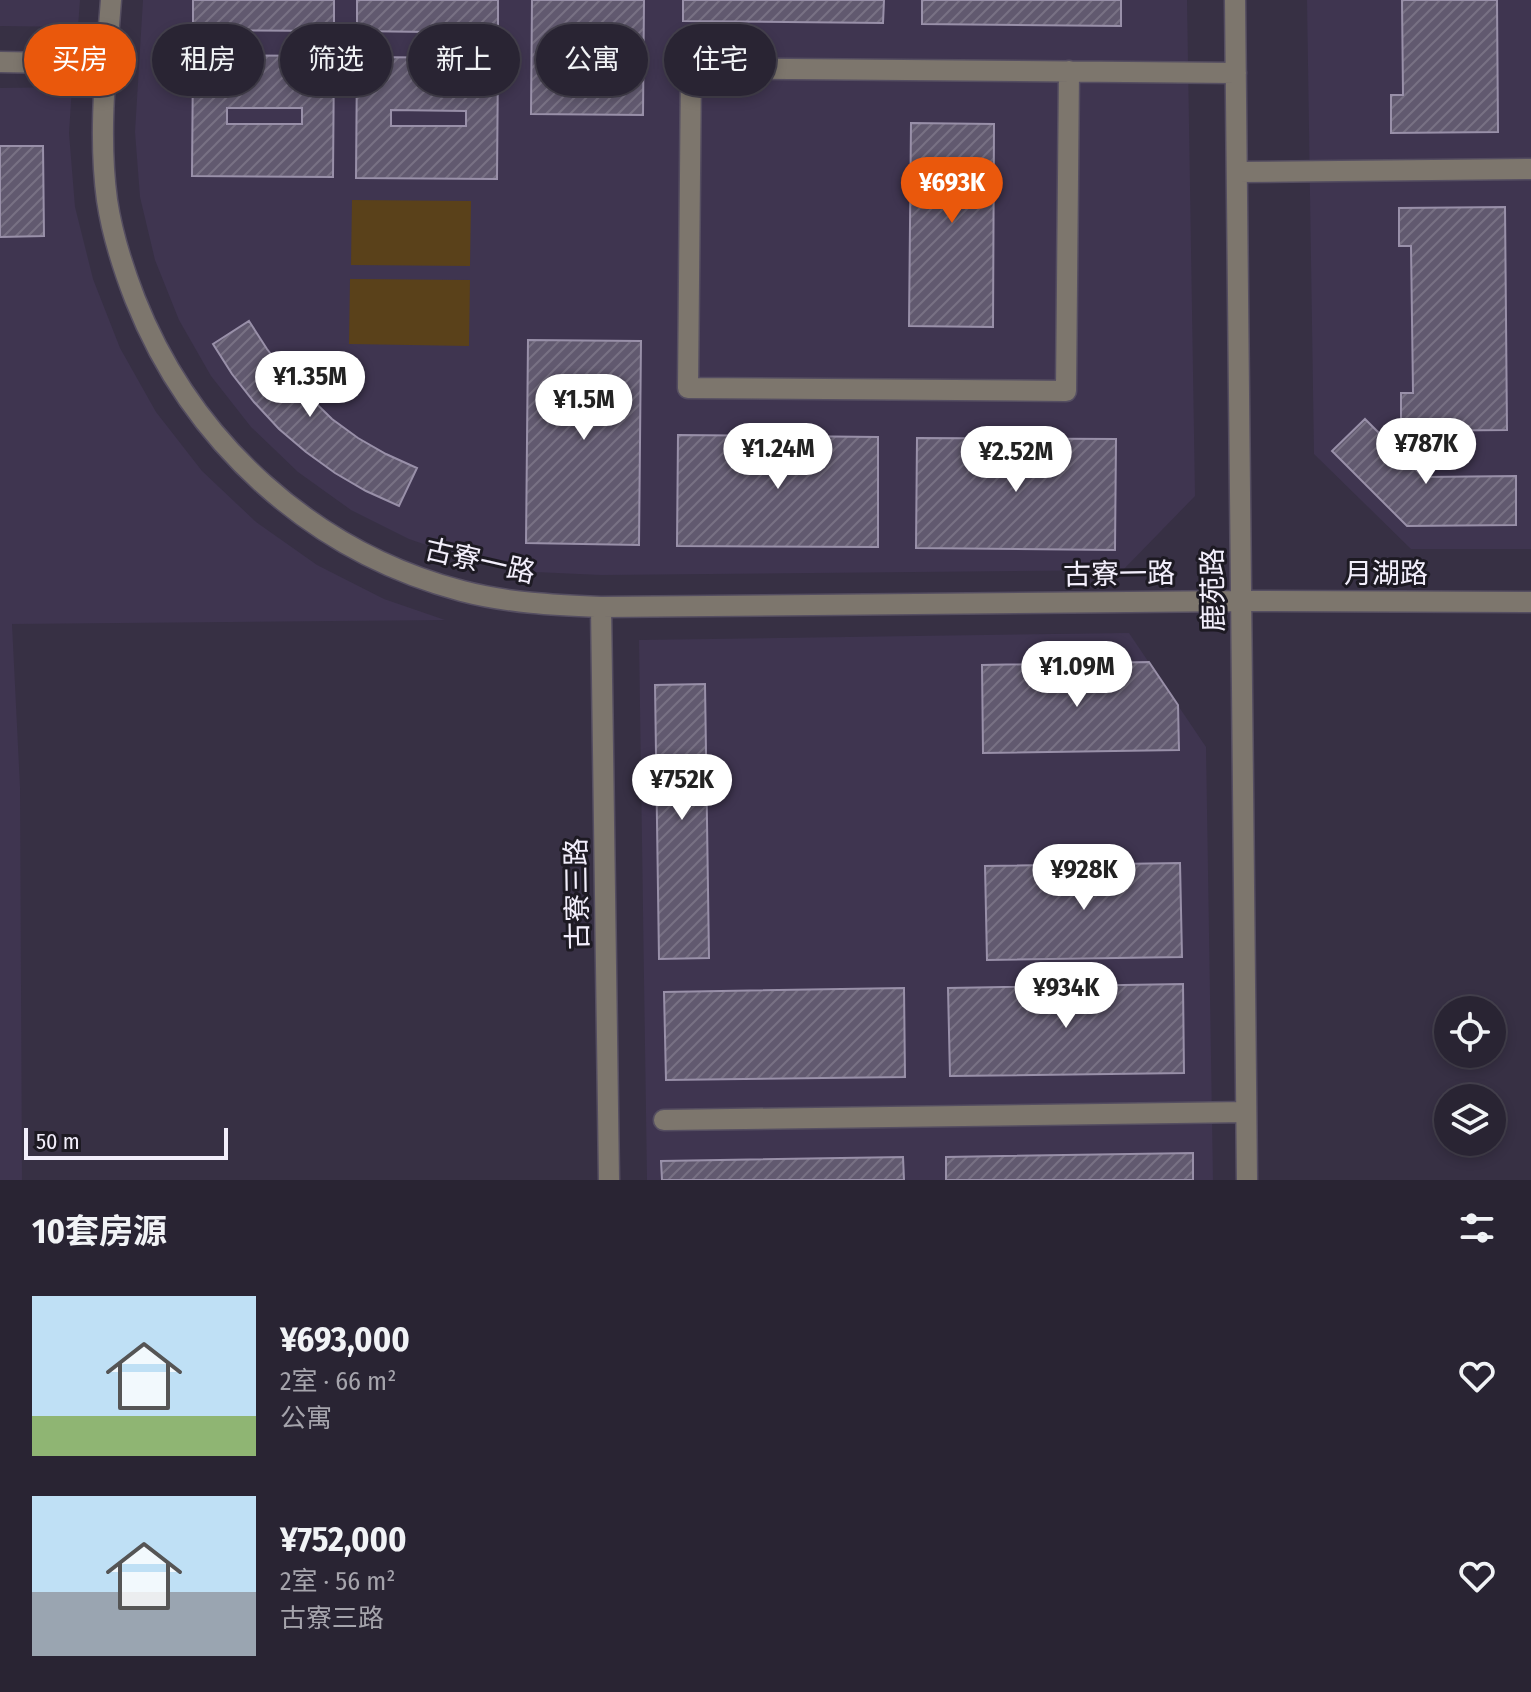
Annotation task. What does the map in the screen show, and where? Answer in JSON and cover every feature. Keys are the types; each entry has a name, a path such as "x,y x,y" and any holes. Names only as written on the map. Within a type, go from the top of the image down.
{"street":[{"name":"古寮一路","path":"109,24 111,0"},
{"name":"鹿苑路","path":"1235,0 1247,1180"},
{"path":"0,62 24,62"},
{"path":"1069,71 1066,391 688,388 691,68 1069,71 1236,73"},
{"name":"古寮一路","path":"104,96 102,133 108,202 123,269 149,334 183,394 226,449 277,497 334,537 396,569 463,591 531,604 601,607 1241,601"},
{"path":"1237,172 1531,169"},
{"name":"月湖路","path":"1241,601 1531,602"},
{"name":"古寮三路","path":"601,607 609,1180"},
{"path":"664,1120 1246,1112"}],"shaded area":[{"path":"0,0 80,0 78,24 0,26"},
{"path":"143,0 1187,0 1195,496 1123,570 601,575 535,572 470,560 409,539 351,510 298,472 251,427 211,376 179,320 155,260 140,197 135,132"},
{"path":"1307,0 1531,0 1531,549 1411,549 1314,454"},
{"path":"0,88 24,88 24,96 71,96 69,133 75,207 93,279 120,348 156,412 202,471 256,522 317,565 384,599 445,620 12,624 20,787 22,1180 0,1180"},
{"path":"352,200 471,201 470,266 351,265"},
{"path":"350,279 470,280 469,346 349,344"},
{"path":"1129,633 1206,747 1213,1180 647,1180 639,640"}],"building":[{"path":"193,0 334,0 334,24 280,24 280,31 264,31 264,24 193,24"},
{"path":"357,0 498,0 498,24 408,24 408,32 392,31 392,24 357,24"},
{"path":"532,0 644,0 644,24 536,24 536,96 643,96 643,115 531,114"},
{"path":"683,0 884,0 883,23 683,21"},
{"path":"922,0 1121,0 1121,26 922,24"},
{"path":"1402,0 1497,0 1498,132 1391,133 1391,95 1403,95"},
{"path":"264,56 280,56 280,96 334,96 333,177 192,176 193,96 264,96","holes":["227,108 302,108 302,124 227,124"]},
{"path":"392,57 408,57 408,96 498,96 497,179 356,178 357,96 392,96","holes":["391,110 466,111 466,126 391,126"]},
{"path":"911,123 994,124 993,327 909,326"},
{"path":"0,146 43,146 44,236 0,237"},
{"path":"1505,207 1507,430 1401,431 1401,393 1413,393 1411,246 1399,246 1399,208"},
{"path":"249,321 287,375 332,419 358,438 417,468 399,506 335,473 279,429 254,402 213,344"},
{"path":"528,340 641,341 639,545 526,543"},
{"path":"1365,419 1423,477 1516,476 1516,525 1407,526 1332,451"},
{"path":"678,435 878,437 878,547 677,546"},
{"path":"917,438 1116,439 1115,550 916,548"},
{"path":"1149,662 1178,705 1179,750 983,753 982,665"},
{"path":"705,684 709,958 659,959 655,685"},
{"path":"1180,863 1182,957 987,960 985,866"},
{"path":"1183,984 1184,1073 950,1076 948,988"},
{"path":"904,988 905,1077 666,1080 664,992"},
{"path":"1193,1153 1193,1180 946,1180 946,1157"},
{"path":"903,1157 904,1180 662,1180 661,1161"}]}
